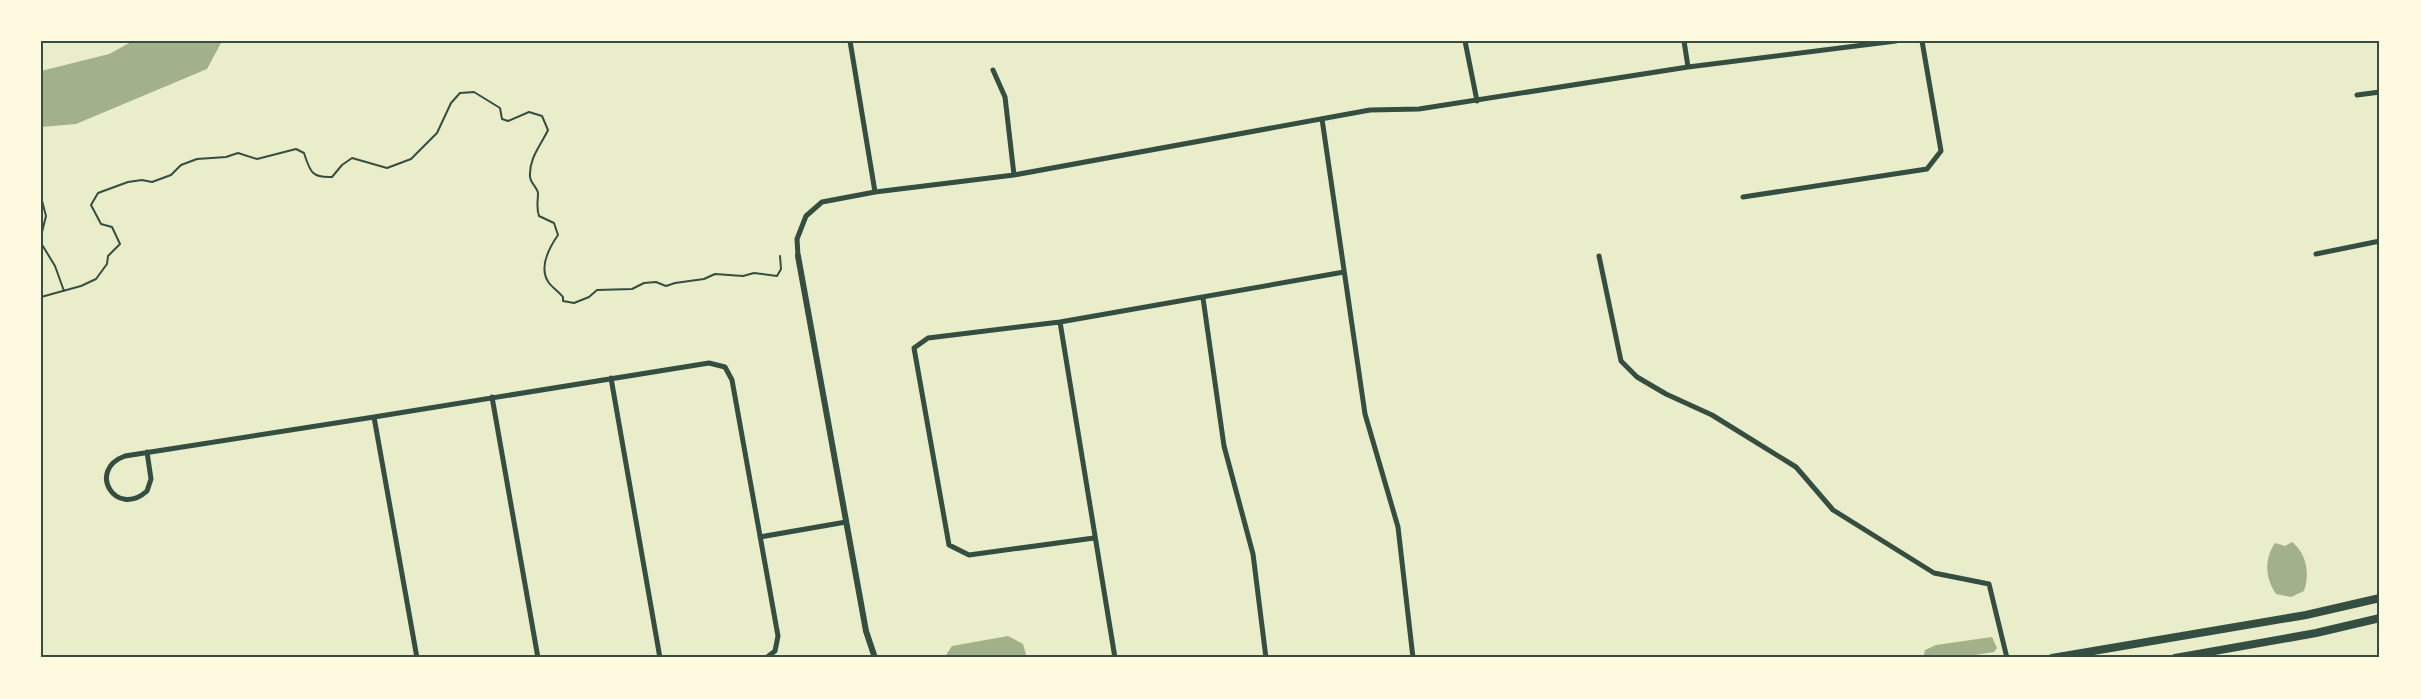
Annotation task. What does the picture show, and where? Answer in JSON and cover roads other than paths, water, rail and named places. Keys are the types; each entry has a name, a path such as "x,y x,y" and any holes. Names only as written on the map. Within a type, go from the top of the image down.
{"main road":[{"path":"2052,658 2306,616 2380,598"},
{"path":"2175,658 2316,634 2380,618"}],"street":[{"path":"850,41 875,192"},
{"path":"1465,41 1477,101"},
{"path":"1684,41 1688,67"},
{"path":"875,658 866,632 798,256 797,239 806,216 822,202 875,192 937,186 1014,174 1370,110 1419,110 1688,67 1896,41"},
{"path":"1743,197 1927,169 1941,151 1922,41"},
{"path":"993,70 1005,97 1014,174"},
{"path":"2357,95 2380,92"},
{"path":"1322,119 1365,414 1398,527 1413,658"},
{"path":"2316,254 2380,241"},
{"path":"1600,256 1621,362 1637,377 1666,394 1712,415 1796,467 1833,510 1934,573 1989,584 2007,658"},
{"path":"1094,538 969,555 949,545 914,348 928,338 1060,322 1344,272"},
{"path":"1202,298 1224,446 1253,554 1266,658"},
{"path":"1060,322 1115,658"},
{"path":"147,452 151,479 147,491 135,499 126,500 117,497 110,491 106,474 110,465 116,459 125,456 147,452 374,417 709,363 725,367 732,380 778,636 775,651 767,657"},
{"path":"611,378 660,658"},
{"path":"492,397 538,658"},
{"path":"374,417 417,658"},
{"path":"760,537 846,522"}]}
